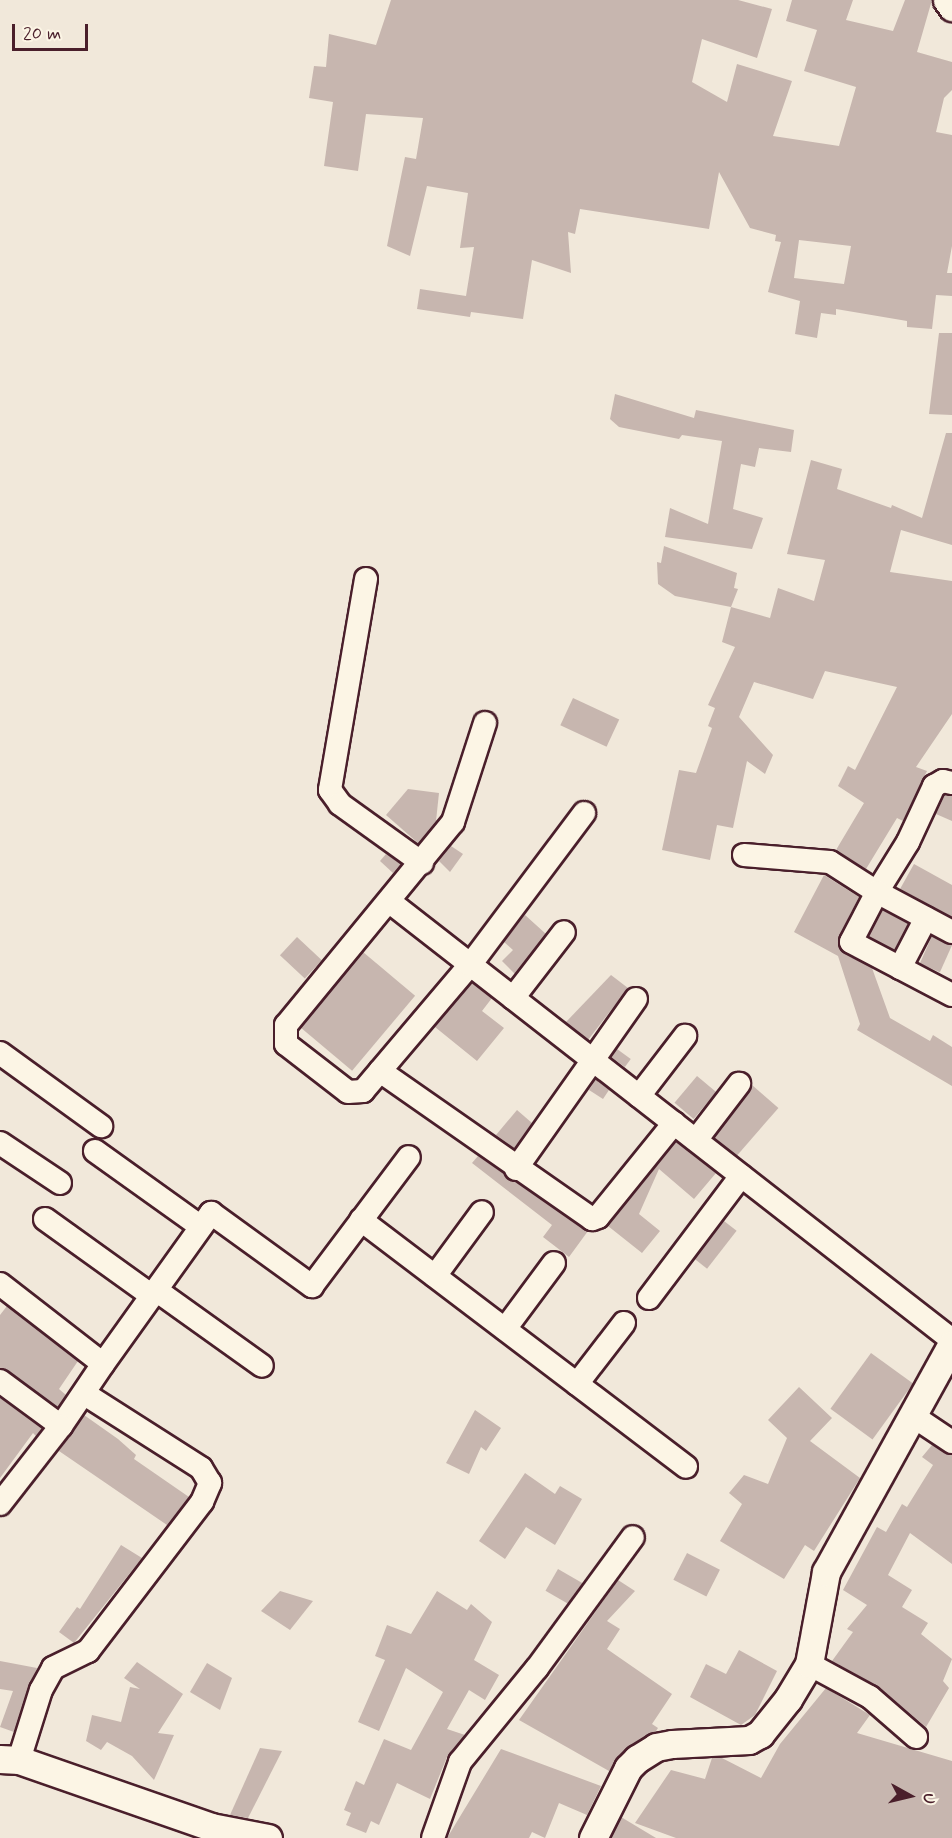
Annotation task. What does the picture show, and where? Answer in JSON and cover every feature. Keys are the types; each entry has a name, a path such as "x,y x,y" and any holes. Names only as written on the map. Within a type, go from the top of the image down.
{"street":[{"path":"947,0 952,7"},
{"path":"366,579 330,790 340,804 422,863"},
{"path":"485,723 457,814 422,863 284,1033 286,1044 353,1094 363,1091 470,964 584,813"},
{"path":"952,783 943,781 934,786 908,842 877,892 851,942 952,995"},
{"path":"744,855 830,862 877,892 952,932"},
{"path":"390,902 952,1342 826,1572 809,1664 760,1734 739,1742 656,1747 636,1759 628,1768 593,1838"},
{"path":"900,968 926,918"},
{"path":"513,998 564,932"},
{"path":"516,1168 591,1059 636,999"},
{"path":"639,1096 685,1036"},
{"path":"0,1053 101,1126"},
{"path":"380,1071 516,1168 595,1219 674,1123"},
{"path":"696,1140 740,1084"},
{"path":"0,1143 60,1183"},
{"path":"95,1151 201,1227"},
{"path":"0,1504 85,1394 103,1364 211,1213 312,1286 409,1157"},
{"path":"649,1298 741,1176"},
{"path":"435,1276 482,1212"},
{"path":"45,1219 262,1366"},
{"path":"361,1220 686,1467"},
{"path":"505,1329 554,1263"},
{"path":"0,1284 103,1364"},
{"path":"577,1384 624,1323"},
{"path":"0,1381 61,1426"},
{"path":"85,1394 201,1468 210,1483 202,1502 88,1651 53,1668 9,1759 211,1827 268,1838"},
{"path":"913,1416 952,1442"},
{"path":"433,1838 460,1762 537,1668 633,1537"},
{"path":"809,1664 870,1697 916,1737"}],"building":[{"path":"391,0 738,0 772,9 757,58 702,39 692,82 727,102 737,64 792,81 773,136 839,146 856,87 804,71 817,30 786,21 792,0 853,0 846,20 893,31 905,0 932,0 917,52 952,62 952,90 944,98 936,132 952,135 952,246 947,273 952,273 952,296 936,295 932,329 907,327 907,321 836,309 836,315 821,313 817,338 795,334 800,301 768,292 781,242 775,241 776,235 750,228 719,172 709,229 580,209 575,234 568,232 571,273 532,260 523,319 471,312 470,317 417,309 420,289 466,296 474,247 460,248 468,193 427,186 410,256 387,246 405,157 416,159 423,118 366,114 358,171 324,166 333,102 309,98 314,66 326,67 329,34 376,45","holes":["799,240 851,246 844,284 794,278"]},
{"path":"939,333 952,333 952,415 929,414"},
{"path":"615,394 694,418 696,410 794,430 791,452 759,448 755,467 741,464 733,509 763,518 752,549 665,537 670,508 708,524 722,441 682,435 679,439 619,427 610,419"},
{"path":"946,433 952,433 952,545 901,530 890,572 952,581 952,714 916,767 927,771 903,821 897,818 866,869 836,850 864,803 838,786 848,766 855,770 897,687 825,671 813,699 754,682 739,717 773,755 765,774 747,761 733,828 717,825 710,860 662,850 679,770 696,773 712,728 708,726 715,708 708,705 735,647 722,642 731,607 770,618 778,588 814,601 825,560 787,554 811,460 842,469 837,489 891,508 892,505 922,518"},
{"path":"664,546 737,573 734,588 738,589 731,607 675,596 658,584 657,562 661,563"},
{"path":"573,698 619,720 607,747 560,725"},
{"path":"408,789 439,793 436,821 418,843 386,815"},
{"path":"945,795 952,796 952,821 936,814"},
{"path":"451,846 463,854 450,872 439,861"},
{"path":"386,854 401,864 393,873 380,861"},
{"path":"914,864 952,885 952,917 900,889"},
{"path":"824,875 859,897 839,936 839,949 872,968 890,1018 930,1041 933,1035 952,1047 952,1086 857,1030 860,1024 838,956 794,932"},
{"path":"883,910 908,924 894,950 868,936"},
{"path":"525,915 546,934 515,974 502,961 513,950 504,942"},
{"path":"932,936 952,945 940,972 920,963"},
{"path":"297,937 322,960 305,978 280,955"},
{"path":"363,952 415,996 352,1071 300,1027"},
{"path":"611,975 628,988 588,1040 566,1022"},
{"path":"472,983 492,998 482,1011 504,1028 477,1061 435,1027"},
{"path":"617,1049 631,1059 625,1067 611,1057"},
{"path":"697,1076 716,1092 694,1119 675,1103"},
{"path":"596,1079 609,1090 603,1099 589,1090"},
{"path":"752,1085 778,1108 736,1157 709,1134"},
{"path":"517,1110 532,1123 514,1148 496,1135"},
{"path":"676,1142 716,1173 694,1199 659,1169 639,1214 660,1231 642,1253 608,1226"},
{"path":"478,1156 588,1231 569,1257 543,1237 552,1225 472,1163"},
{"path":"724,1221 737,1231 707,1269 694,1259"},
{"path":"7,1306 78,1361 59,1389 66,1395 58,1407 0,1368 0,1315"},
{"path":"871,1353 913,1384 873,1439 830,1409"},
{"path":"799,1387 832,1418 810,1441 860,1478 814,1551 805,1545 784,1579 720,1541 742,1504 729,1493 744,1475 768,1484 787,1438 768,1420"},
{"path":"0,1398 42,1429 36,1436 33,1433 0,1478"},
{"path":"475,1410 501,1428 486,1451 481,1447 469,1474 446,1463"},
{"path":"84,1415 118,1439 136,1455 134,1459 189,1497 167,1525 59,1451"},
{"path":"932,1445 952,1455 952,1564 910,1533 888,1575 912,1590 902,1607 928,1623 921,1634 952,1659 943,1681 949,1688 926,1727 879,1687 832,1661 853,1632 847,1629 867,1605 843,1590 877,1527 886,1532 902,1504 907,1507 933,1465 922,1457"},
{"path":"525,1473 555,1494 560,1486 582,1499 555,1545 526,1527 505,1559 479,1541"},
{"path":"121,1545 142,1558 74,1643 59,1632 77,1607 80,1609"},
{"path":"687,1553 720,1570 706,1597 673,1580"},
{"path":"558,1569 582,1583 570,1605 546,1591"},
{"path":"618,1580 635,1591 607,1621 620,1629 607,1649 672,1694 652,1724 658,1728 656,1731 626,1748 609,1771 519,1720"},
{"path":"280,1591 313,1601 290,1630 261,1611"},
{"path":"437,1591 467,1610 471,1604 492,1622 474,1660 499,1675 485,1700 469,1690 447,1729 465,1735 447,1757 430,1799 397,1783 379,1825 371,1821 366,1833 346,1825 351,1813 344,1810 356,1781 364,1785 384,1739 411,1750 443,1692 406,1668 379,1731 358,1722 385,1660 375,1656 387,1625 411,1634"},
{"path":"739,1650 777,1671 755,1715 741,1725 690,1697 706,1664 726,1674"},
{"path":"0,1661 37,1668 14,1732 0,1727 13,1691 0,1689"},
{"path":"137,1662 183,1694 158,1733 174,1735 154,1780 132,1756 107,1742 101,1750 86,1741 92,1715 121,1722 130,1687 140,1689 124,1678"},
{"path":"207,1663 232,1678 220,1710 190,1692"},
{"path":"826,1688 870,1715 857,1733 952,1761 952,1838 676,1838 635,1823 671,1770 705,1779 712,1758 720,1757 761,1778 780,1744"},
{"path":"260,1748 282,1751 248,1818 230,1815"},
{"path":"501,1749 601,1786 587,1815 559,1803 545,1838 532,1832 529,1838 447,1838"},
{"path":"621,1817 656,1838 611,1838"}]}
